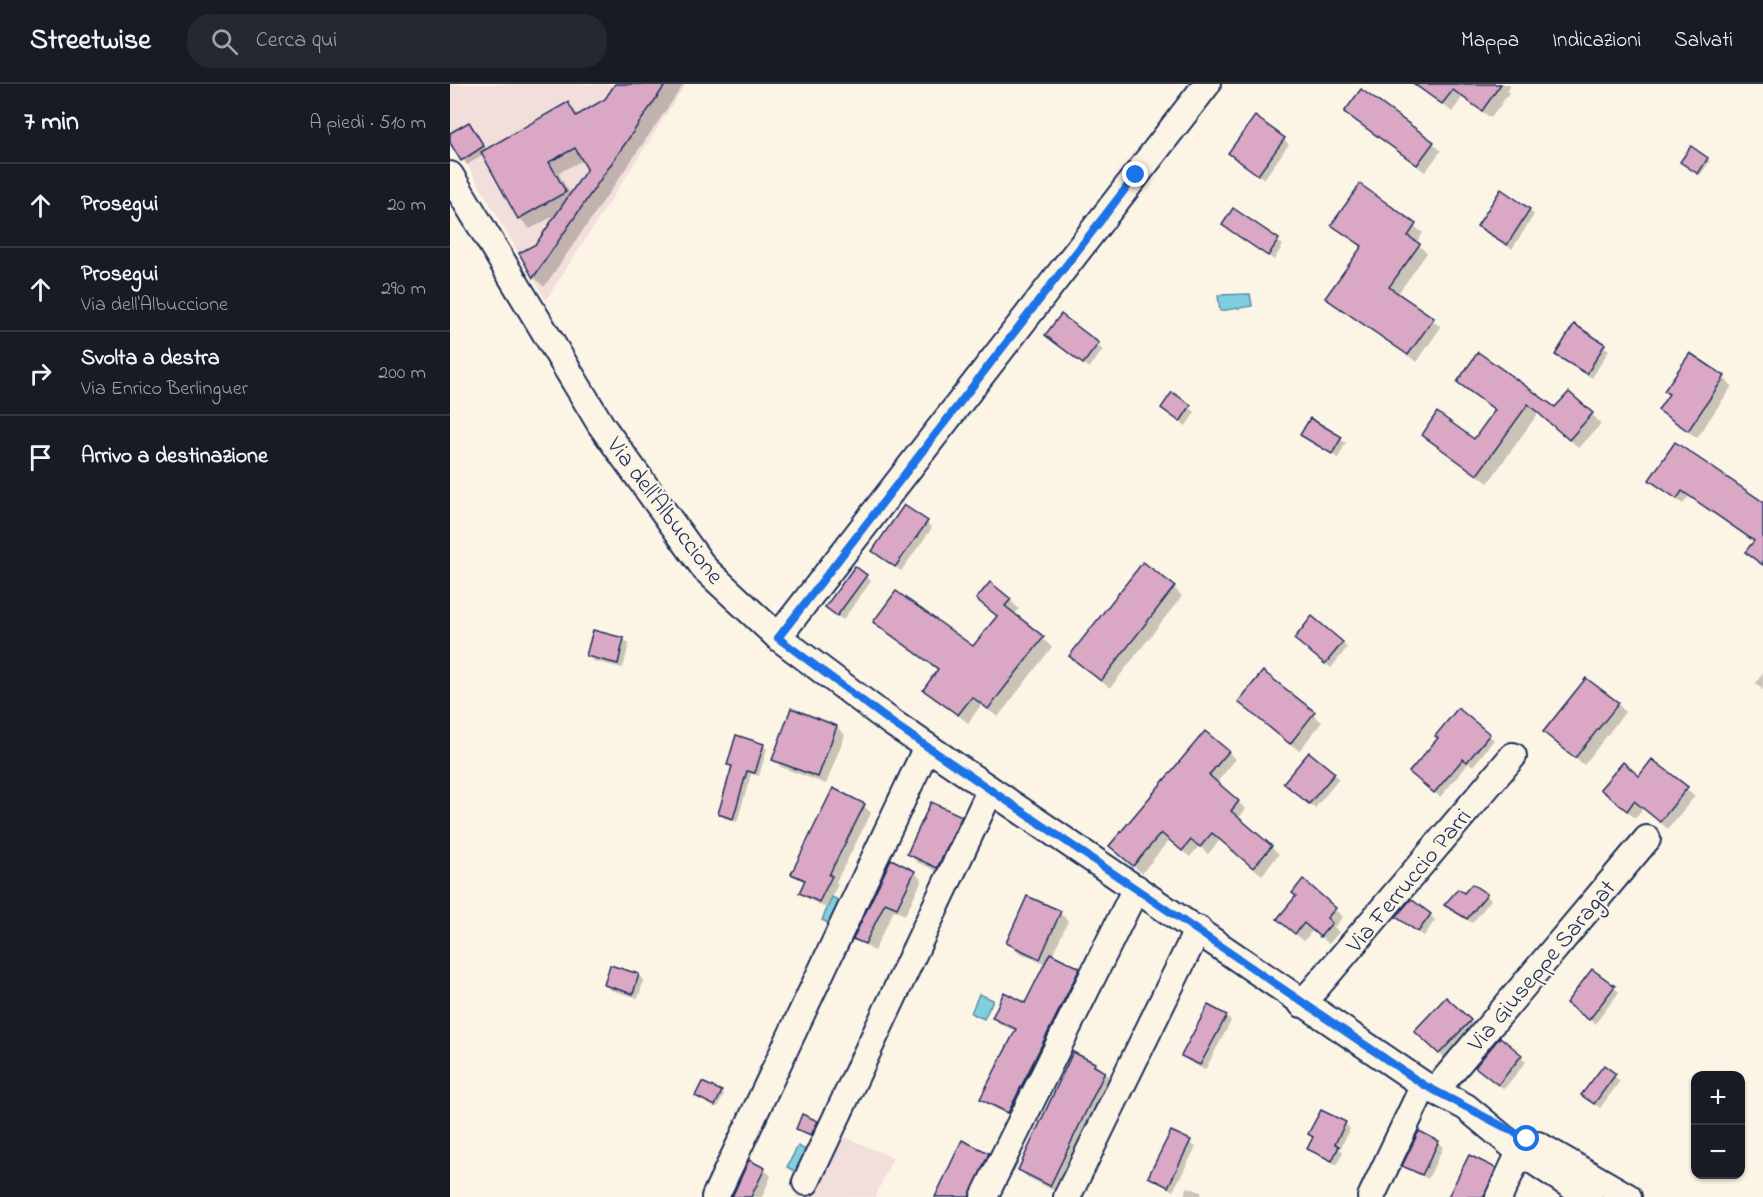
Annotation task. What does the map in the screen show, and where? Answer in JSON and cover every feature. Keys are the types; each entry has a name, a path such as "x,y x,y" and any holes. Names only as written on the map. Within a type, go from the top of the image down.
{"street":[{"path":"778,638 1207,84"},
{"name":"Via dell'Albuccione","path":"450,175 601,425 656,504 705,569 778,638 990,791 1198,929 1302,1004 1429,1088 1466,1107 1520,1152 1588,1197"},
{"path":"715,1197 927,747"},
{"name":"Via Ferruccio Parri","path":"1302,1004 1513,756"},
{"path":"806,1182 990,791"},
{"name":"Via Giuseppe Saragat","path":"1371,1197 1429,1088 1647,839"},
{"path":"984,1197 1136,888"},
{"path":"1066,1197 1198,929"},
{"path":"1466,1107 1628,1197"},
{"path":"1499,1197 1520,1152"}],"shaded area":[{"path":"450,84 686,84 546,300 450,135"},
{"path":"837,1133 893,1158 875,1197 795,1197 797,1193 808,1195"}],"water":[{"path":"1250,294 1252,306 1220,311 1218,295"},
{"path":"832,897 844,903 833,926 822,920"},
{"path":"979,994 993,1000 984,1019 971,1013"},
{"path":"798,1146 808,1151 798,1173 787,1167"}],"building":[{"path":"615,84 666,84 533,278 519,253 536,244 587,169 575,148 549,162 566,192 518,219 481,152 568,102 576,116 605,99"},
{"path":"1414,84 1501,84 1482,111 1453,90 1442,104"},
{"path":"1361,89 1434,142 1417,165 1344,112"},
{"path":"1255,116 1285,138 1258,175 1228,153"},
{"path":"469,122 484,146 461,161 450,143 450,133"},
{"path":"1691,146 1708,158 1698,174 1680,162"},
{"path":"1360,184 1416,224 1408,236 1420,244 1389,287 1434,318 1408,355 1325,298 1362,246 1331,225"},
{"path":"1501,189 1530,209 1507,245 1477,226"},
{"path":"1233,208 1279,239 1268,256 1222,225"},
{"path":"1061,314 1099,343 1083,364 1045,335"},
{"path":"1574,324 1605,344 1587,374 1555,355"},
{"path":"1478,352 1555,407 1569,392 1593,413 1569,440 1528,404 1477,475 1422,435 1437,412 1474,439 1495,410 1457,382"},
{"path":"1690,353 1725,376 1688,431 1658,410 1669,394 1664,391"},
{"path":"1172,392 1191,405 1180,422 1161,408"},
{"path":"1310,418 1342,437 1332,454 1300,435"},
{"path":"1675,442 1763,502 1763,565 1745,552 1754,541 1682,491 1677,499 1649,480"},
{"path":"904,505 928,521 895,567 872,551"},
{"path":"1143,562 1175,586 1101,681 1069,656"},
{"path":"855,566 867,575 837,616 825,607"},
{"path":"990,582 1011,599 1005,606 1044,637 988,709 972,697 958,715 923,690 938,669 873,622 896,591 973,646 997,616 976,599"},
{"path":"1312,616 1343,642 1325,664 1294,639"},
{"path":"593,630 624,638 618,664 586,656"},
{"path":"1263,671 1315,712 1290,744 1238,702"},
{"path":"1586,678 1619,703 1575,758 1543,732"},
{"path":"791,708 837,726 818,777 772,760"},
{"path":"1458,708 1490,734 1467,762 1463,759 1434,793 1409,772 1438,738 1435,736"},
{"path":"1205,731 1229,751 1209,775 1239,801 1231,811 1272,846 1253,868 1212,833 1200,847 1191,840 1182,851 1161,833 1133,866 1109,846"},
{"path":"736,735 764,744 755,773 747,771 733,819 718,814 732,766 727,765"},
{"path":"1309,752 1335,773 1309,804 1283,783"},
{"path":"1652,759 1688,787 1660,822 1634,801 1627,811 1600,789 1623,762 1639,776"},
{"path":"833,788 865,804 829,875 832,876 819,902 799,893 805,880 791,874"},
{"path":"931,802 962,816 937,868 907,854"},
{"path":"891,859 915,871 897,908 885,903 865,944 853,939"},
{"path":"1303,879 1336,908 1327,918 1332,923 1320,937 1304,923 1295,934 1277,919 1296,896 1292,893"},
{"path":"1472,884 1487,894 1467,919 1444,905 1458,889 1464,893"},
{"path":"1027,896 1061,911 1040,959 1006,943"},
{"path":"1411,899 1431,914 1418,932 1396,917"},
{"path":"1050,953 1080,968 1008,1113 980,1099 1016,1029 992,1018 1004,992 1025,1003"},
{"path":"610,965 639,974 633,994 604,985"},
{"path":"1592,969 1615,986 1589,1020 1566,1003"},
{"path":"1446,997 1471,1020 1439,1054 1414,1031"},
{"path":"1208,1005 1227,1015 1200,1065 1181,1056"},
{"path":"1500,1037 1522,1055 1498,1085 1475,1067"},
{"path":"1073,1052 1095,1063 1094,1066 1105,1072 1050,1186 1018,1170"},
{"path":"1604,1065 1616,1074 1594,1104 1581,1095"},
{"path":"702,1082 722,1091 715,1106 695,1096"},
{"path":"1321,1110 1346,1122 1335,1144 1339,1146 1332,1161 1307,1149 1313,1137 1308,1134"},
{"path":"802,1114 818,1121 811,1135 796,1129"},
{"path":"1171,1131 1191,1140 1168,1187 1148,1177"},
{"path":"1419,1131 1439,1141 1422,1175 1402,1166"},
{"path":"962,1140 989,1153 969,1197 935,1197"},
{"path":"1469,1155 1496,1168 1484,1197 1448,1197"},
{"path":"749,1160 765,1168 751,1197 732,1197"}],"route":[{"path":"1136,175 778,638 891,722 1198,929 1302,1004 1424,1085 1527,1139"}]}
